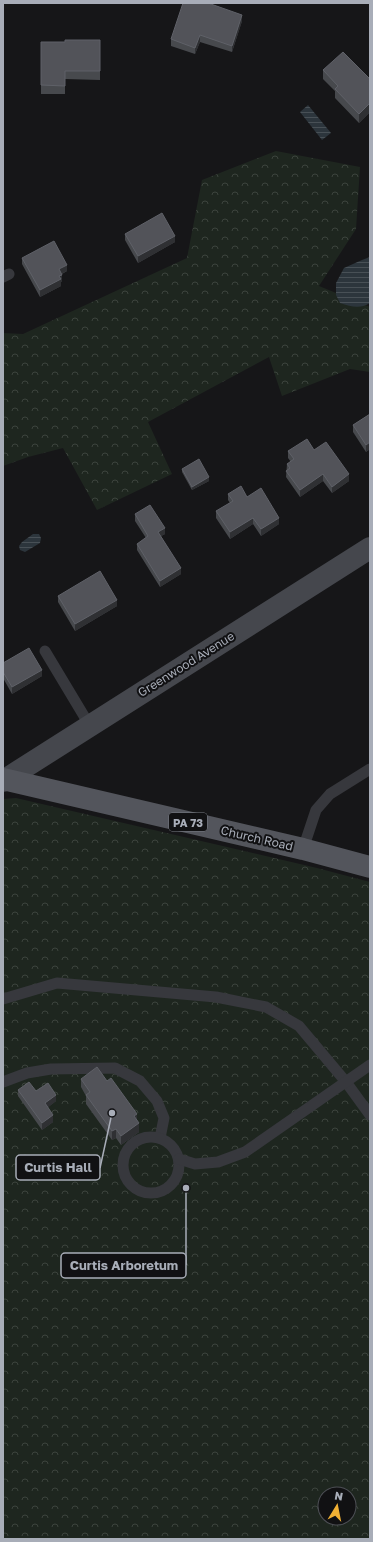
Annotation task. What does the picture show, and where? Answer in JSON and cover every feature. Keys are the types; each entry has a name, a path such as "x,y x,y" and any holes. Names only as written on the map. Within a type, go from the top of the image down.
{"main road":[{"name":"Greenwood Avenue","path":"4,780 370,548"},
{"name":"Church Road","path":"4,780 303,849 370,867"}],"lane":[{"path":"45,651 90,726"},
{"path":"303,849 316,810 330,794 370,769"},
{"path":"3,999 57,983 216,997 266,1007 299,1026 346,1082 370,1115"},
{"path":"179,1159 195,1164 218,1162 245,1152 370,1065"},
{"path":"3,1082 27,1073 51,1069 115,1068 140,1081 158,1101 164,1118 160,1138"},
{"path":"151,1136 160,1138 173,1146 177,1152 180,1169 177,1178 172,1185 156,1193 146,1193 138,1190 130,1184 125,1176 123,1167 124,1158 127,1150 133,1143 142,1138 151,1136"}],"green space":[{"path":"276,151 360,167 356,229 319,286 370,307 370,372 350,369 282,396 269,357 148,422 172,474 97,510 63,448 28,457 3,466 3,333 23,334 187,258 202,180"},
{"path":"16,798 317,868 370,882 370,1539 3,1539 3,799"}],"shaded area":[{"path":"308,105 331,133 322,140 300,112"},
{"path":"370,257 370,303 356,307 340,303 336,295 336,283 344,268"},
{"path":"33,534 39,534 41,538 40,543 25,552 20,550 19,546 22,542"}],"building":[{"path":"183,3 208,3 242,15 232,46 200,35 195,48 171,39"},
{"path":"65,40 100,40 100,71 65,71 65,86 41,85 41,42 65,42"},
{"path":"343,52 370,79 370,103 359,114 335,89 338,86 323,70"},
{"path":"162,213 175,236 138,256 125,234"},
{"path":"54,241 67,265 59,269 62,275 59,276 61,279 40,290 22,258"},
{"path":"370,414 370,442 366,445 353,425"},
{"path":"307,439 314,450 326,442 349,474 332,487 323,474 300,490 286,471 290,468 287,464 294,459 288,451"},
{"path":"199,459 209,477 192,487 182,469"},
{"path":"241,486 247,497 261,488 279,518 261,529 253,518 230,532 216,511 233,501 228,494"},
{"path":"150,505 165,528 158,532 181,568 160,581 137,544 148,536 135,514"},
{"path":"100,571 117,600 75,624 58,596"},
{"path":"29,648 42,670 12,687 3,672 3,663"},
{"path":"97,1067 107,1081 111,1078 137,1114 134,1116 139,1123 121,1136 116,1129 112,1131 86,1095 90,1092 81,1079"},
{"path":"29,1082 36,1091 48,1083 56,1095 45,1103 53,1115 42,1123 18,1090"}],"place":[{"name":"Curtis Hall","path":"112,1113"},
{"name":"Curtis Arboretum","path":"186,1188"}]}
